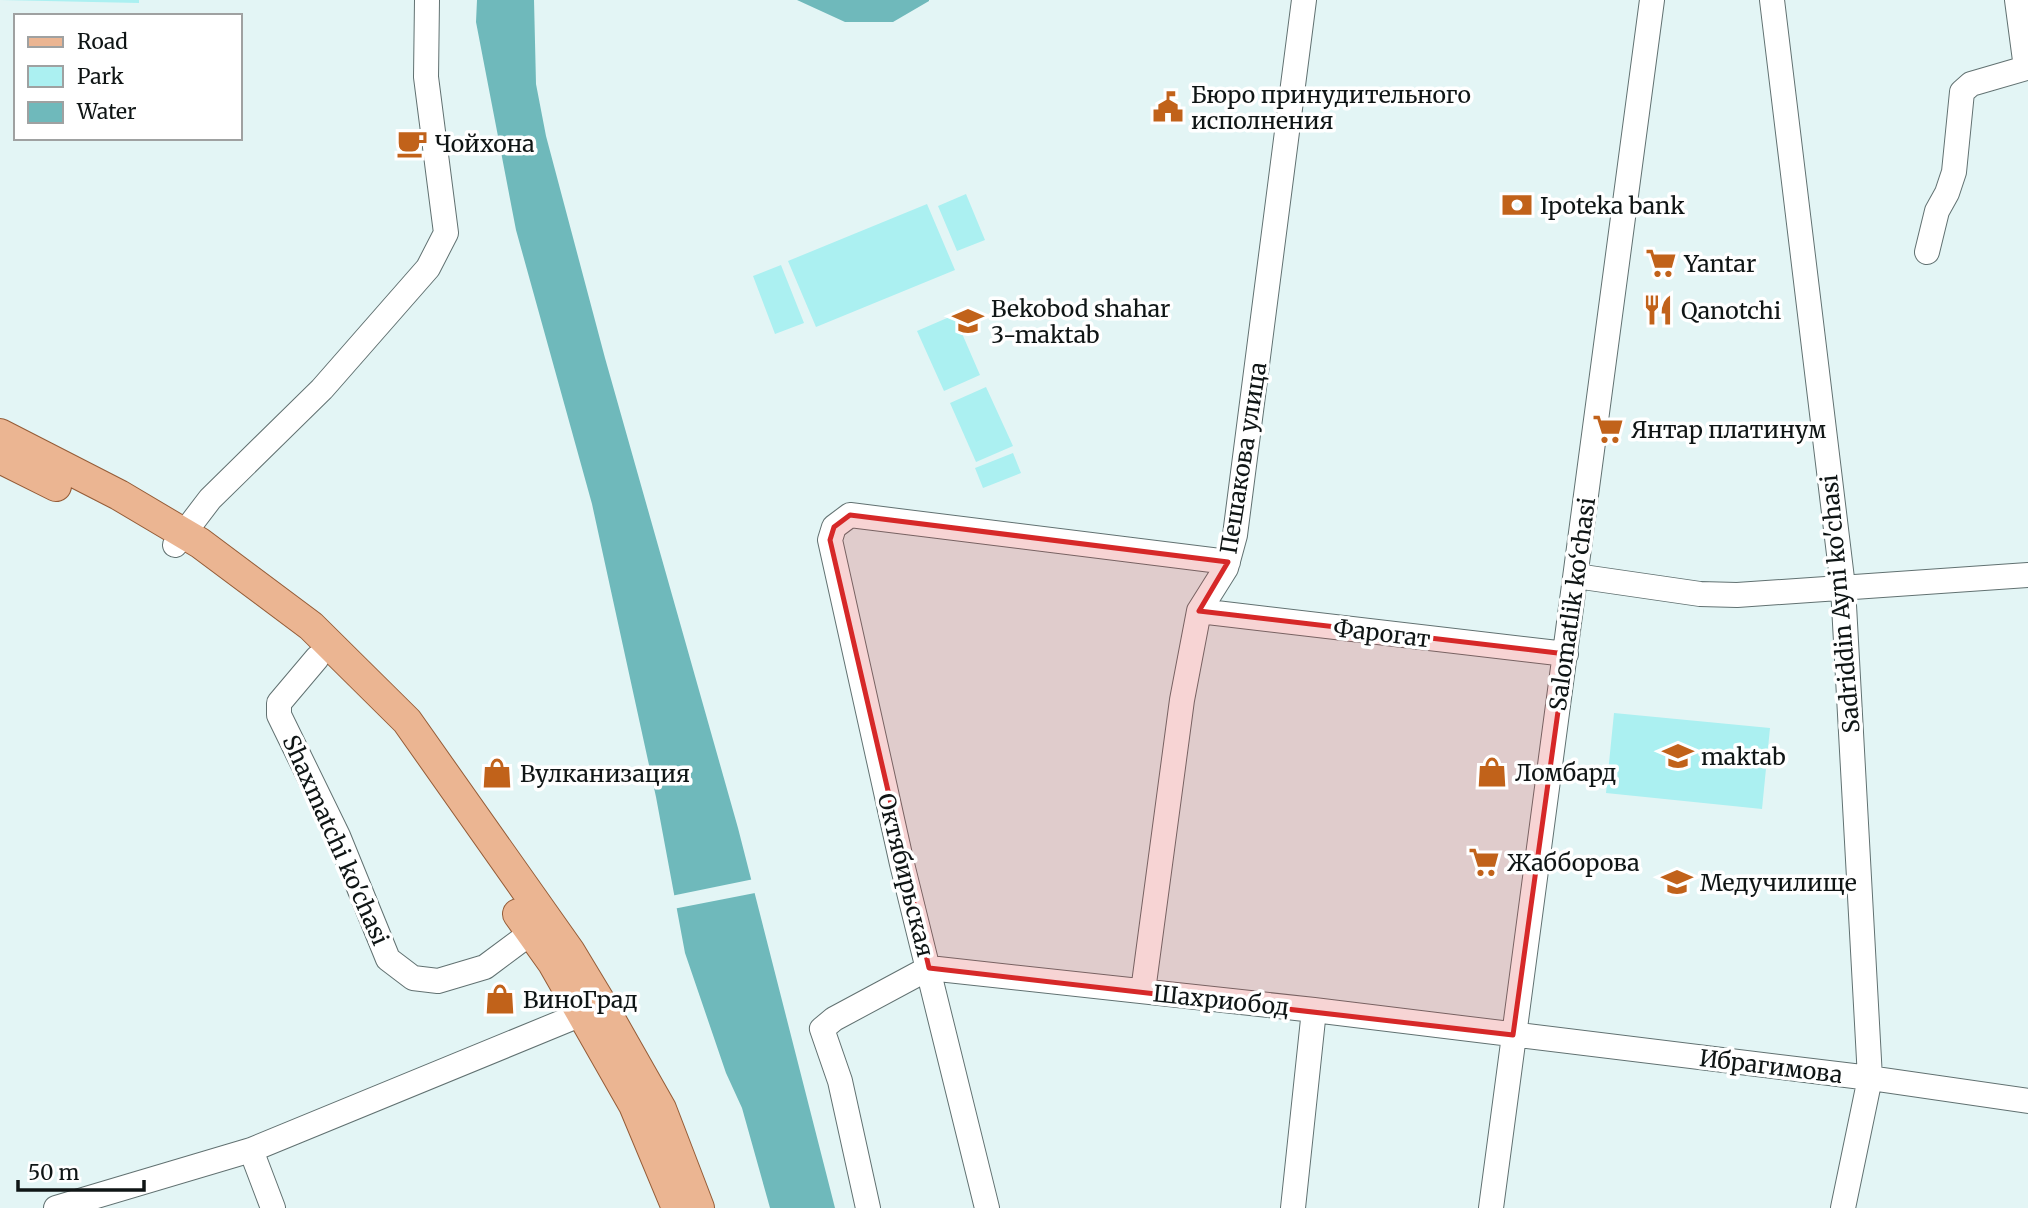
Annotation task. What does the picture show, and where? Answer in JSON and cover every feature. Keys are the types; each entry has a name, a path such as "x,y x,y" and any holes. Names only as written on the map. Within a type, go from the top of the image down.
{"main road":[{"path":"0,434 119,495 179,539 335,673 390,732 539,926"},
{"path":"0,458 179,539 200,543 312,626 407,721 539,926 553,963 592,1009 661,1109 699,1208"},
{"path":"592,1009 677,1208"}],"street":[{"path":"179,539 210,499 322,389 428,268 446,233 426,77 427,0"},
{"name":"Пешакова улица","path":"1143,991 1182,700 1199,611 1226,568 1236,535 1304,0"},
{"name":"Salomatlik ko‘chasi","path":"1491,1208 1652,0"},
{"name":"Sadriddin Ayni ko'chasi","path":"1772,0 1843,587 1870,1078 1843,1208"},
{"path":"1927,252 1937,211 1954,172 1962,92 1971,84 2026,68 2017,0"},
{"name":"Октябирьская","path":"987,1208 902,864 830,540 834,527 850,515 1228,562"},
{"path":"1576,576 1700,594 1737,595 2028,575"},
{"name":"Фарогат","path":"1199,611 1566,654"},
{"name":"Shaxmatchi ko'chasi","path":"317,658 279,703 279,715 338,836 388,959 413,978 438,981 485,967 539,926"},
{"path":"868,1208 840,1081 822,1028 929,968"},
{"name":"Шахриобод","path":"929,968 1314,1010 1513,1035"},
{"path":"56,1208 81,1204 251,1150 592,1009"},
{"path":"1293,1208 1314,1010"},
{"name":"Ибрагимова","path":"1513,1035 1870,1078 2028,1101"},
{"path":"251,1150 272,1208"}],"highlighted area":[{"path":"850,515 1228,562 1199,611 1566,654 1513,1035 929,968 830,540 834,527"}],"green space":[{"path":"0,0 139,0 139,3"},
{"path":"966,194 985,240 957,251 938,206"},
{"path":"927,204 955,270 816,327 788,261"},
{"path":"781,265 804,323 775,334 753,276"},
{"path":"954,315 980,375 944,391 917,331"},
{"path":"986,387 1013,446 976,462 950,403"},
{"path":"1013,453 1021,473 983,488 975,468"},
{"path":"1614,713 1770,728 1762,809 1606,793"}],"water":[{"path":"477,0 534,0 536,84 546,136 605,358 738,828 835,1208 770,1208 742,1108 726,1073 685,953 656,797 592,504 516,230 476,22"},
{"path":"797,0 929,1 893,22 845,22"}],"pier":[{"path":"754,879 755,893 673,909 671,896"}],"place":[{"name":"Бюро принудительного исполнения","path":"1168,107"},
{"name":"Чойхона","path":"412,143"},
{"name":"Ipoteka bank","path":"1517,205"},
{"name":"Yantar","path":"1661,263"},
{"name":"Qanotchi","path":"1658,310"},
{"name":"Bekobod shahar 3-maktab","path":"968,321"},
{"name":"Янтар платинум","path":"1608,429"},
{"name":"maktab","path":"1678,756"},
{"name":"Ломбард","path":"1492,772"},
{"name":"Вулканизация","path":"497,773"},
{"name":"Жабборова","path":"1484,862"},
{"name":"Медучилище","path":"1677,882"},
{"name":"ВиноГрад","path":"500,999"}]}
